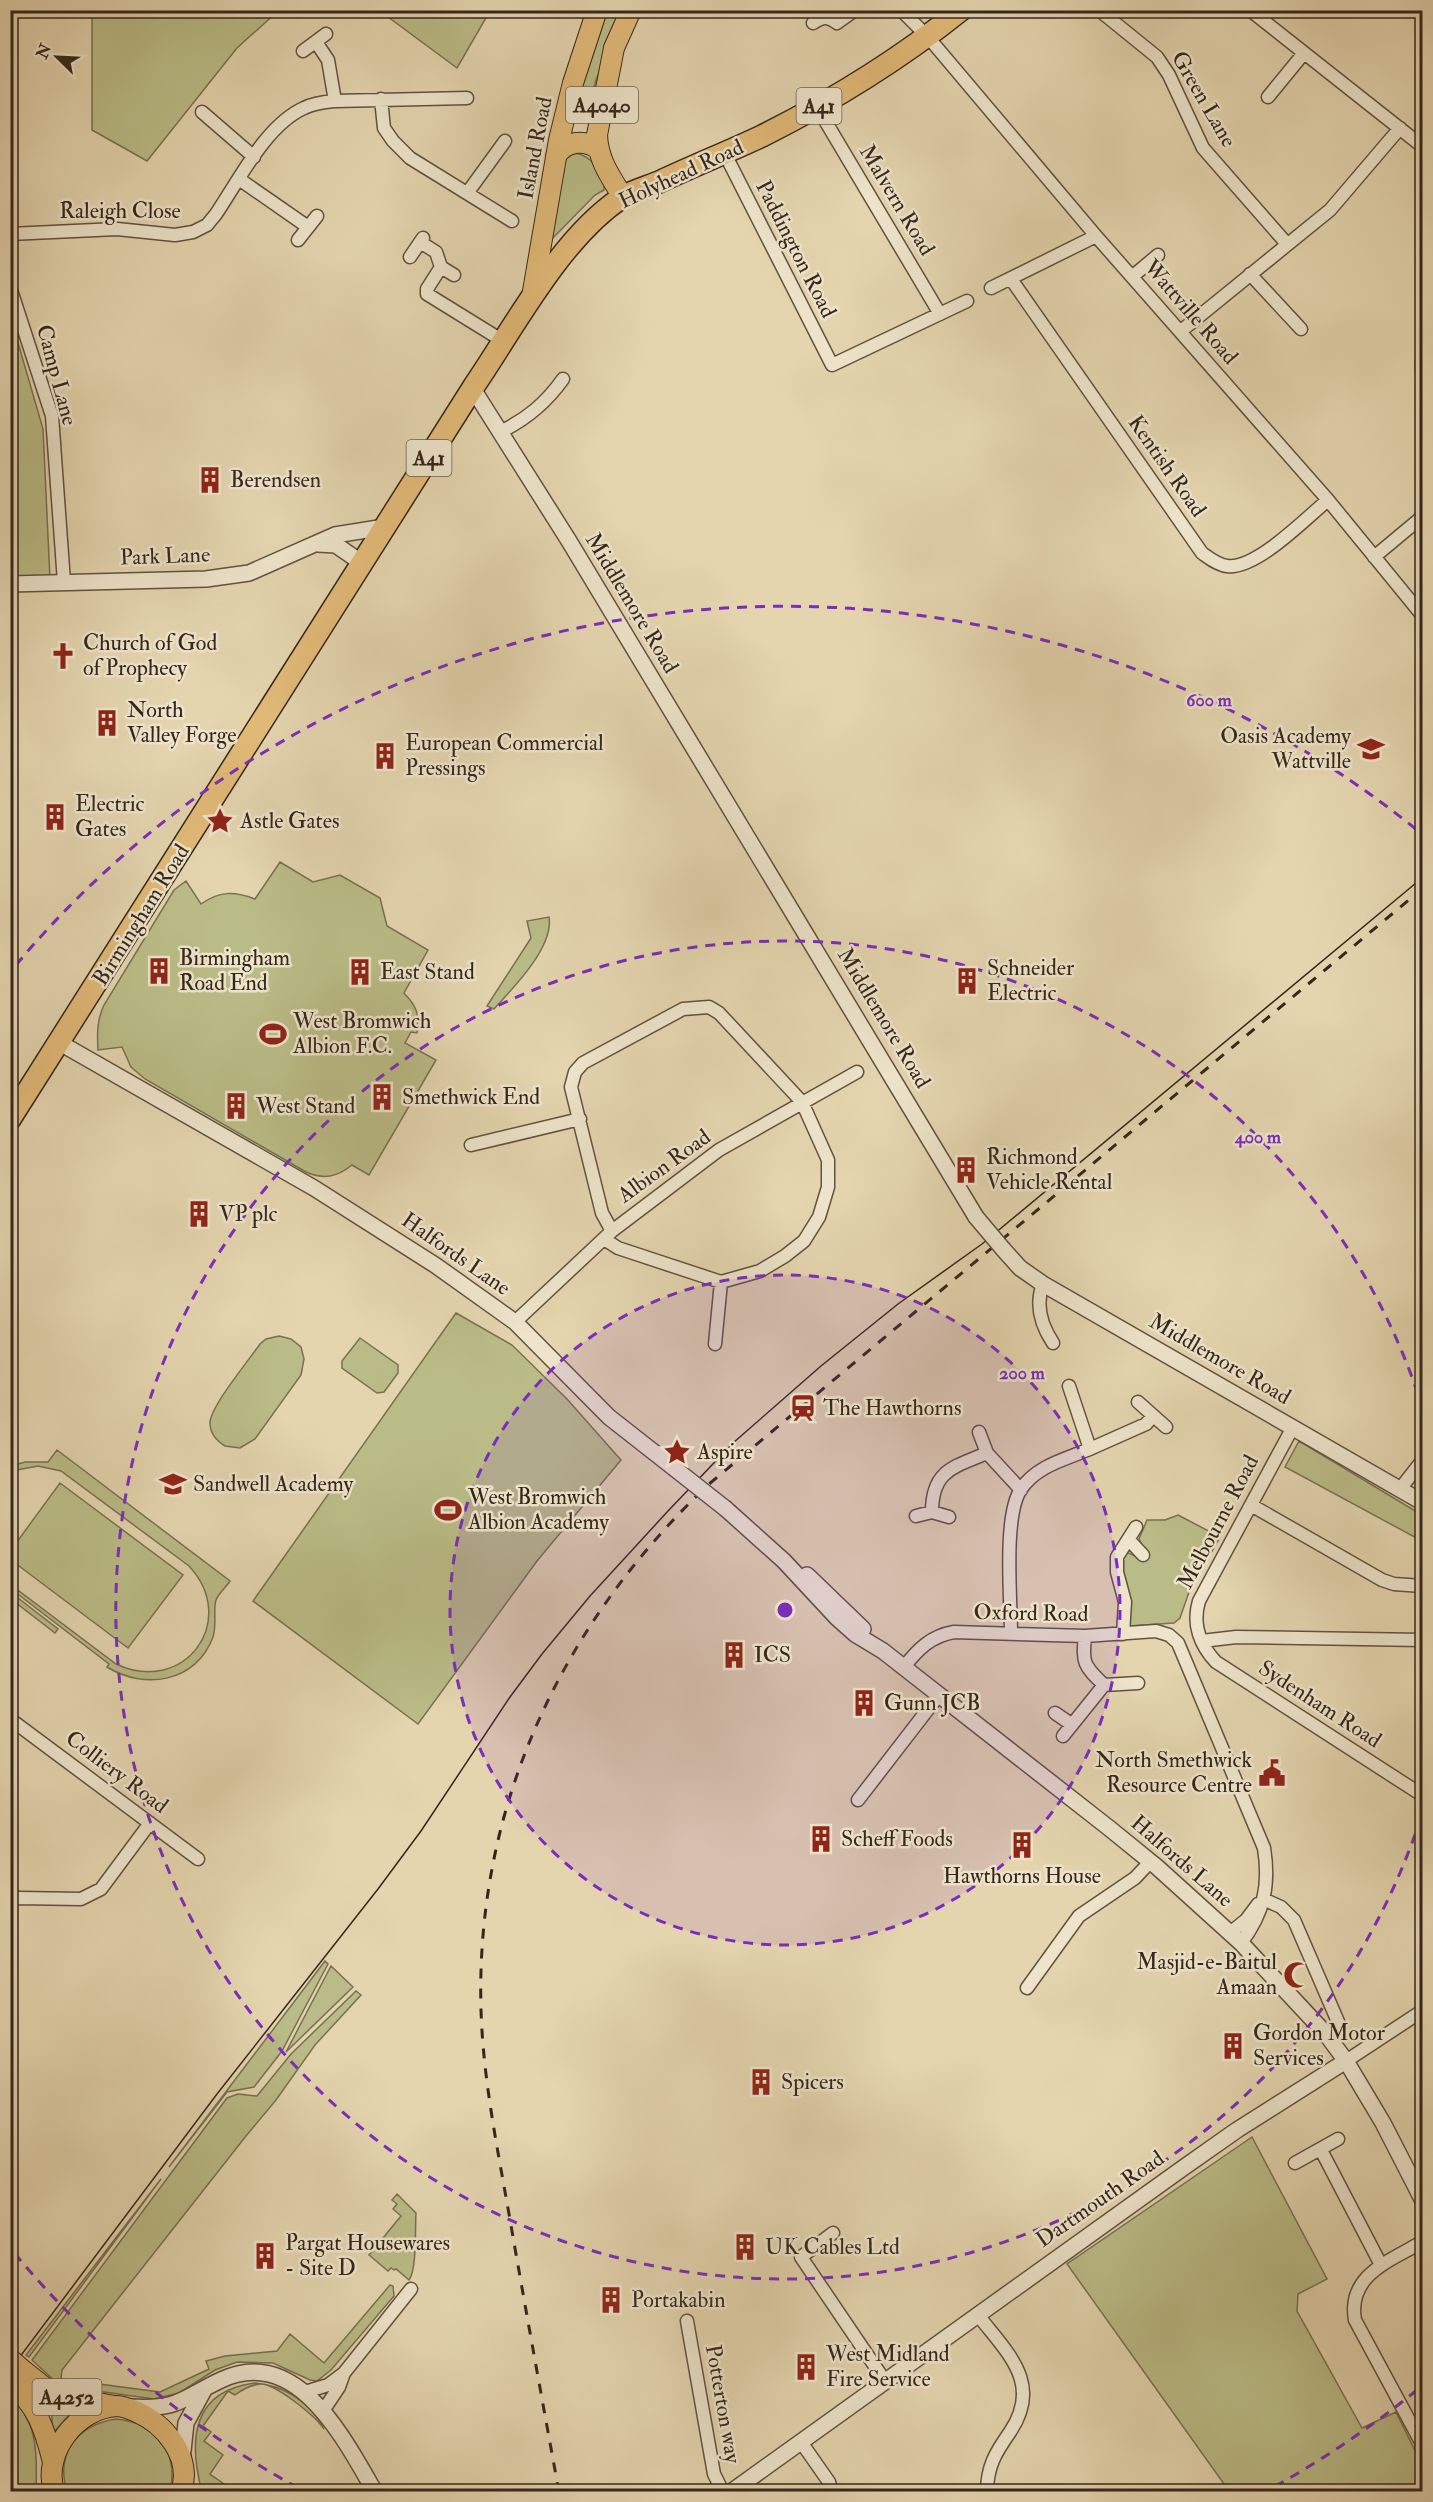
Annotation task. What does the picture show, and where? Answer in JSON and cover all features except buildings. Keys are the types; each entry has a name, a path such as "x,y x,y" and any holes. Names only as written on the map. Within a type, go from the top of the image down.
{"highway":[{"name":"Holyhead Road","path":"385,527 532,298 589,226 623,197 817,107 928,37 961,10"},
{"name":"Birmingham Road","path":"10,1119 385,527"}],"main road":[{"name":"Island Road","path":"532,298 556,156 568,103 597,10"},
{"name":"A4040","path":"623,197 606,170 598,149 599,118 614,48 631,10"},
{"path":"568,103 583,122 591,123 599,118"},
{"path":"556,156 568,144 588,143 598,149"},
{"name":"A4252","path":"15,2374 53,2394 121,2407 149,2417 168,2433 190,2492"},
{"name":"A4252","path":"15,2374 44,2428 52,2462 53,2490"},
{"name":"A4252","path":"52,2462 60,2443 78,2422 99,2411 121,2407"}],"street":[{"path":"813,23 822,17 830,17 837,23 855,10"},
{"name":"Wattville Road","path":"901,10 928,37 1096,236 1328,500 1422,615"},
{"name":"Green Lane","path":"1099,10 1157,57 1169,75 1203,148 1287,244"},
{"path":"1250,10 1422,146"},
{"path":"303,51 321,38 328,60 335,101"},
{"path":"1268,97 1304,52"},
{"name":"Raleigh Close","path":"10,234 117,229 175,234 193,232 207,225 269,136 303,108 335,101 467,98"},
{"path":"381,99 384,128 410,158 512,221"},
{"name":"Malvern Road","path":"817,107 940,314"},
{"path":"202,112 211,127 254,157"},
{"path":"1180,331 1330,210 1400,128"},
{"path":"468,192 506,141"},
{"name":"Paddington Road","path":"724,152 832,365 940,314"},
{"path":"239,179 308,227"},
{"path":"298,240 317,216"},
{"path":"991,288 1096,236"},
{"path":"410,257 422,240 436,252 441,267 454,275"},
{"path":"1133,276 1158,255"},
{"path":"441,267 427,289 427,294 503,341"},
{"path":"1251,274 1301,329"},
{"name":"Kentish Road","path":"1011,279 1202,553 1209,558 1227,567 1245,564 1260,556 1328,500"},
{"name":"Camp Lane","path":"10,287 52,416 63,582"},
{"path":"940,314 967,301"},
{"path":"1422,361 1422,370"},
{"path":"501,432 516,425 543,405 563,379"},
{"name":"Middlemore Road","path":"472,389 590,576 976,1217 1003,1249 1020,1268 1043,1284 1422,1502"},
{"path":"1374,557 1422,517"},
{"name":"Park Lane","path":"10,584 206,579 249,573 315,543 352,530 385,527"},
{"path":"315,543 336,545 362,563"},
{"path":"698,1006 709,1007 719,1013 802,1102 828,1160 828,1187 819,1216 804,1240 785,1256 760,1271 721,1282 618,1248 608,1235 571,1088 575,1072 583,1063 683,1009 698,1006"},
{"name":"Halfords Lane","path":"60,1043 360,1216 435,1265 515,1322 609,1417 726,1509 784,1561 855,1634 903,1666 1150,1862 1230,1932 1326,2034 1346,2061 1383,2123 1422,2199"},
{"name":"Albion Road","path":"515,1322 608,1235 719,1150 857,1072"},
{"path":"471,1145 580,1119"},
{"path":"715,1344 721,1282"},
{"path":"1043,1284 1038,1306 1053,1343"},
{"path":"1068,1386 1090,1449"},
{"path":"1138,1402 1166,1427"},
{"path":"1011,1633 1011,1532 1014,1510 1021,1490 1033,1476 1050,1465 1146,1424 1153,1416"},
{"name":"Melbourne Road","path":"1202,1641 1196,1627 1199,1601 1293,1427"},
{"path":"979,1432 987,1453 1021,1490"},
{"path":"932,1512 932,1499 936,1484 943,1474 987,1453"},
{"path":"1400,1489 1422,1461"},
{"path":"1251,1505 1382,1580 1394,1584 1422,1586"},
{"path":"916,1516 932,1512 949,1517"},
{"path":"1123,1634 1125,1602 1117,1572 1117,1557 1136,1527"},
{"path":"1129,1540 1143,1555"},
{"name":"Oxford Road","path":"903,1666 917,1650 940,1634 954,1632 1085,1636 1156,1631 1169,1635 1178,1643 1264,1848 1268,1872 1263,1899"},
{"path":"1085,1636 1083,1651 1086,1666 1104,1685"},
{"path":"1202,1641 1236,1636 1422,1640"},
{"name":"Sydenham Road","path":"1202,1641 1208,1653 1226,1669 1422,1796"},
{"path":"1063,1736 1104,1685 1138,1683"},
{"path":"858,1800 939,1695"},
{"path":"1055,1713 1071,1724"},
{"name":"Colliery Road","path":"10,1719 198,1859"},
{"path":"10,1901 19,1898 81,1899 101,1889 150,1823"},
{"path":"1027,1988 1079,1916 1136,1878 1150,1862"},
{"path":"1230,1932 1246,1920 1263,1899"},
{"path":"1241,1943 1256,1920 1263,1899"},
{"path":"1263,1899 1281,1907 1294,1920 1339,2024"},
{"path":"1315,2002 1327,1995"},
{"path":"1346,2061 1422,2011"},
{"name":"Dartmouth Road","path":"731,2492 1225,2138 1346,2061"},
{"path":"1295,2163 1338,2139"},
{"path":"1320,2150 1381,2265"},
{"path":"833,2233 801,2257 885,2381"},
{"path":"1421,2439 1355,2320 1353,2307 1356,2294 1368,2275 1422,2242"},
{"path":"305,2392 328,2385 344,2373 411,2289"},
{"path":"978,2315 1017,2366 1023,2382 1024,2399 1019,2416 996,2450 988,2474 987,2492"},
{"name":"Potterton way","path":"687,2321 714,2474 723,2492"},
{"path":"121,2407 165,2408 179,2404 234,2374 268,2372 305,2392 323,2411 333,2423 375,2492"},
{"path":"323,2411 339,2387 344,2373"},
{"path":"182,2475 186,2423 204,2390"},
{"path":"801,2442 829,2482 832,2492"}],"green space":[{"path":"92,10 278,11 237,48 147,161 92,130"},
{"path":"380,11 490,11 457,68"},
{"path":"601,11 622,11 595,83 588,115 581,112 579,87 584,61"},
{"path":"573,153 591,160 602,177 604,190 595,195 549,242 563,161"},
{"path":"10,315 43,429 50,579 11,580"},
{"path":"280,862 313,882 340,875 380,898 387,926 428,950 404,993 415,1007 418,1021 417,1033 411,1032 405,1043 436,1060 369,1175 352,1165 330,1176 319,1176 306,1172 145,1079 131,1067 122,1047 98,1050 98,1027 104,1005 174,890 186,881 201,904 214,897 227,894 255,899"},
{"path":"549,917 549,929 539,954 494,1009 487,1006 531,938 527,921"},
{"name":"West Bromwich Albion Academy","path":"456,1313 512,1345 567,1399 621,1460 537,1561 418,1724 253,1601"},
{"path":"279,1336 291,1339 301,1347 304,1359 301,1375 255,1439 240,1448 225,1446 214,1437 210,1427 216,1406 260,1344 266,1339"},
{"path":"360,1338 398,1365 398,1373 384,1392 377,1393 342,1368 342,1361"},
{"path":"1299,1441 1422,1515 1422,1541 1285,1467"},
{"path":"57,1450 230,1581 216,1600 213,1637 205,1652 182,1673 152,1680 121,1674 107,1667 109,1664 11,1589 11,1585 116,1664 141,1671 163,1670 182,1662 197,1648 206,1630 209,1609 203,1587 189,1566 61,1471 38,1466 11,1471 11,1466 25,1462 48,1462"},
{"path":"60,1483 183,1575 128,1648 11,1560 11,1550"},
{"path":"1178,1515 1220,1537 1189,1592 1180,1618 1174,1623 1130,1626 1128,1590 1121,1568 1123,1558 1126,1552 1140,1558 1146,1552 1139,1539 1147,1520 1165,1520"},
{"path":"18,1598 58,1629 55,1633 15,1602"},
{"path":"325,1961 328,1964 282,2051 254,2087 227,2092 169,2167"},
{"path":"331,1966 353,1987 286,2052"},
{"path":"356,1991 361,1995 315,2045 276,2100 62,2370 61,2379 160,2392 209,2369 206,2361 225,2356 277,2351 290,2334 324,2363 390,2285 393,2286 394,2296 331,2370 317,2381 273,2363 237,2362 215,2370 179,2393 154,2399 69,2387 55,2381 32,2360 227,2098 238,2094 257,2096 291,2054"},
{"path":"1252,2137 1327,2279 1298,2294 1297,2311 1362,2428 1396,2412 1422,2465 1422,2491 1229,2491 1067,2264"},
{"path":"161,2179 29,2357 26,2355"},
{"path":"397,2194 416,2213 414,2258 412,2275 409,2280 396,2269 391,2268 388,2271 369,2255 401,2216 393,2209 397,2204 392,2200"},
{"path":"255,2383 266,2384 276,2387 296,2397 312,2411 324,2429 294,2401 267,2385 253,2385 235,2395 228,2391"},
{"path":"228,2391 203,2426 211,2432 204,2441 223,2455 210,2474 231,2489 230,2491 202,2492 196,2454 196,2436 207,2407 218,2396"},
{"path":"10,2397 26,2417 31,2429 36,2453 36,2491 11,2491"},
{"path":"52,2402 80,2409 67,2417 53,2433 50,2425 52,2423"},
{"path":"116,2419 143,2426 161,2442 171,2464 170,2491 67,2492 64,2465 73,2443 91,2427"}],"tram line":[{"path":"10,2370 217,2094 378,1889 421,1831 510,1697 542,1654 590,1596 668,1511 733,1443 821,1366 898,1304 982,1244 1422,878"}],"railway":[{"path":"559,2492 491,2112 481,2010 483,1934 494,1861 512,1790 538,1722 571,1657 611,1596 657,1538 709,1484 1422,889"}],"place":[{"name":"Berendsen","path":"210,480"},
{"name":"Church of God of Prophecy","path":"63,656"},
{"name":"North Valley Forge","path":"107,723"},
{"name":"Oasis Academy Wattville","path":"1371,749"},
{"name":"European Commercial Pressings","path":"385,756"},
{"name":"Electric Gates","path":"55,817"},
{"name":"Astle Gates","path":"220,821"},
{"name":"Birmingham Road End","path":"159,971"},
{"name":"East Stand","path":"360,972"},
{"name":"Schneider Electric","path":"967,981"},
{"name":"West Bromwich Albion F.C.","path":"273,1034"},
{"name":"Smethwick End","path":"382,1097"},
{"name":"West Stand","path":"236,1106"},
{"name":"Richmond Vehicle Rental","path":"966,1170"},
{"name":"VP plc","path":"199,1214"},
{"name":"The Hawthorns","path":"803,1408"},
{"name":"Aspire","path":"677,1452"},
{"name":"Sandwell Academy","path":"173,1484"},
{"name":"West Bromwich Albion Academy","path":"448,1510"},
{"name":"ICS","path":"734,1655"},
{"name":"Gunn JCB","path":"864,1703"},
{"name":"North Smethwick Resource Centre","path":"1272,1773"},
{"name":"Scheff Foods","path":"821,1839"},
{"name":"Hawthorns House","path":"1022,1845"},
{"name":"Masjid-e-Baitul Amaan","path":"1297,1975"},
{"name":"Gordon Motor Services","path":"1233,2046"},
{"name":"Spicers","path":"761,2082"},
{"name":"UK Cables Ltd","path":"745,2247"},
{"name":"Pargat Housewares - Site D","path":"265,2256"},
{"name":"Portakabin","path":"611,2300"},
{"name":"West Midland Fire Service","path":"806,2367"}]}
